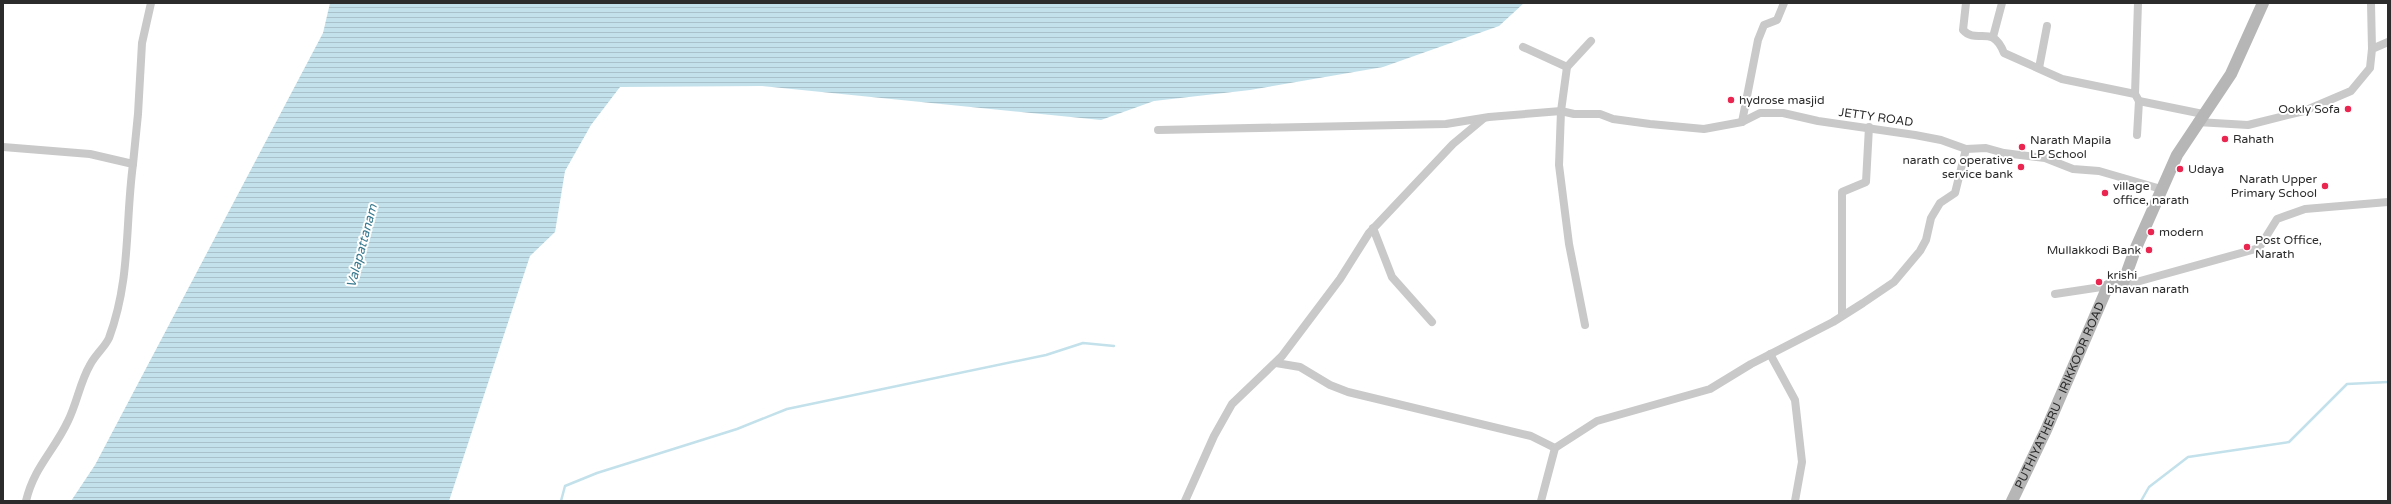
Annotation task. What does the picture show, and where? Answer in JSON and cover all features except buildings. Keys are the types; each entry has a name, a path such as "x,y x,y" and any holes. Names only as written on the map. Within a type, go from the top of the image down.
{"main road":[{"path":"2108,286 2122,286 2135,250 2177,155 2200,118 2231,74 2263,3"},
{"name":"PUTHIYATHERU - IRIKKOOR ROAD","path":"2012,501 2046,430 2108,286"}],"street":[{"path":"26,501 36,471 68,422 78,399 83,376 93,358 108,339 124,287 127,261 127,210 138,114 142,43 151,3"},
{"path":"1742,122 1760,35 1764,25 1777,20 1784,3"},
{"path":"1966,3 1963,30 1977,35 1993,37 2000,43 2004,53 2062,79 2137,98 2200,118 2248,125 2304,111 2351,91 2370,68 2372,49 2371,3"},
{"path":"1993,37 2002,3"},
{"path":"2137,135 2138,3"},
{"path":"2038,68 2047,26"},
{"path":"1585,324 1568,244 1559,165 1561,111 1567,67 1590,41"},
{"path":"2372,49 2388,42"},
{"path":"1523,47 1567,67"},
{"name":"JETTY ROAD","path":"1158,130 1446,124 1489,117 1561,111 1574,114 1600,114 1614,119 1704,129 1742,122 1760,114 1783,112 1818,121 1869,127 1941,140 1966,148 1986,148 2045,158 2073,169 2098,171 2161,189"},
{"path":"1185,501 1214,436 1232,404 1276,363 1340,279 1373,228 1453,144 1482,119 1489,117"},
{"path":"1842,315 1842,192 1866,182 1869,127"},
{"path":"3,147 90,154 133,164"},
{"path":"1541,501 1555,448 1597,421 1710,389 1842,315 1894,282 1920,251 1926,240 1931,218 1940,203 1955,193 1966,148"},
{"path":"2122,286 2259,248 2277,219 2305,210 2388,202"},
{"path":"1373,228 1392,278 1432,322"},
{"path":"2055,294 2108,286"},
{"path":"1770,354 1795,400 1802,462 1795,501"},
{"path":"1276,363 1300,367 1330,385 1348,392 1531,436 1555,448"}],"water":[{"name":"Valapattanam","path":"330,3 1524,3 1499,26 1383,67 1250,90 1154,101 1101,120 762,86 620,87 591,125 565,171 555,232 530,256 449,501 71,501 95,465 323,33"}],"waterway":[{"path":"561,501 565,486 597,473 737,429 787,409 1046,355 1083,343 1114,346"},
{"path":"2141,501 2149,487 2188,457 2289,442 2347,384 2388,382"}],"place":[{"name":"hydrose masjid","path":"1731,100"},
{"name":"Ookly Sofa","path":"2348,109"},
{"name":"Rahath","path":"2225,139"},
{"name":"Narath Mapila LP School","path":"2022,147"},
{"name":"narath co operative service bank","path":"2021,167"},
{"name":"Udaya","path":"2180,169"},
{"name":"Narath Upper Primary School","path":"2325,186"},
{"name":"village office, narath","path":"2105,193"},
{"name":"modern","path":"2151,232"},
{"name":"Post Office, Narath","path":"2247,247"},
{"name":"Mullakkodi Bank","path":"2149,250"},
{"name":"krishi bhavan narath","path":"2099,282"}]}
